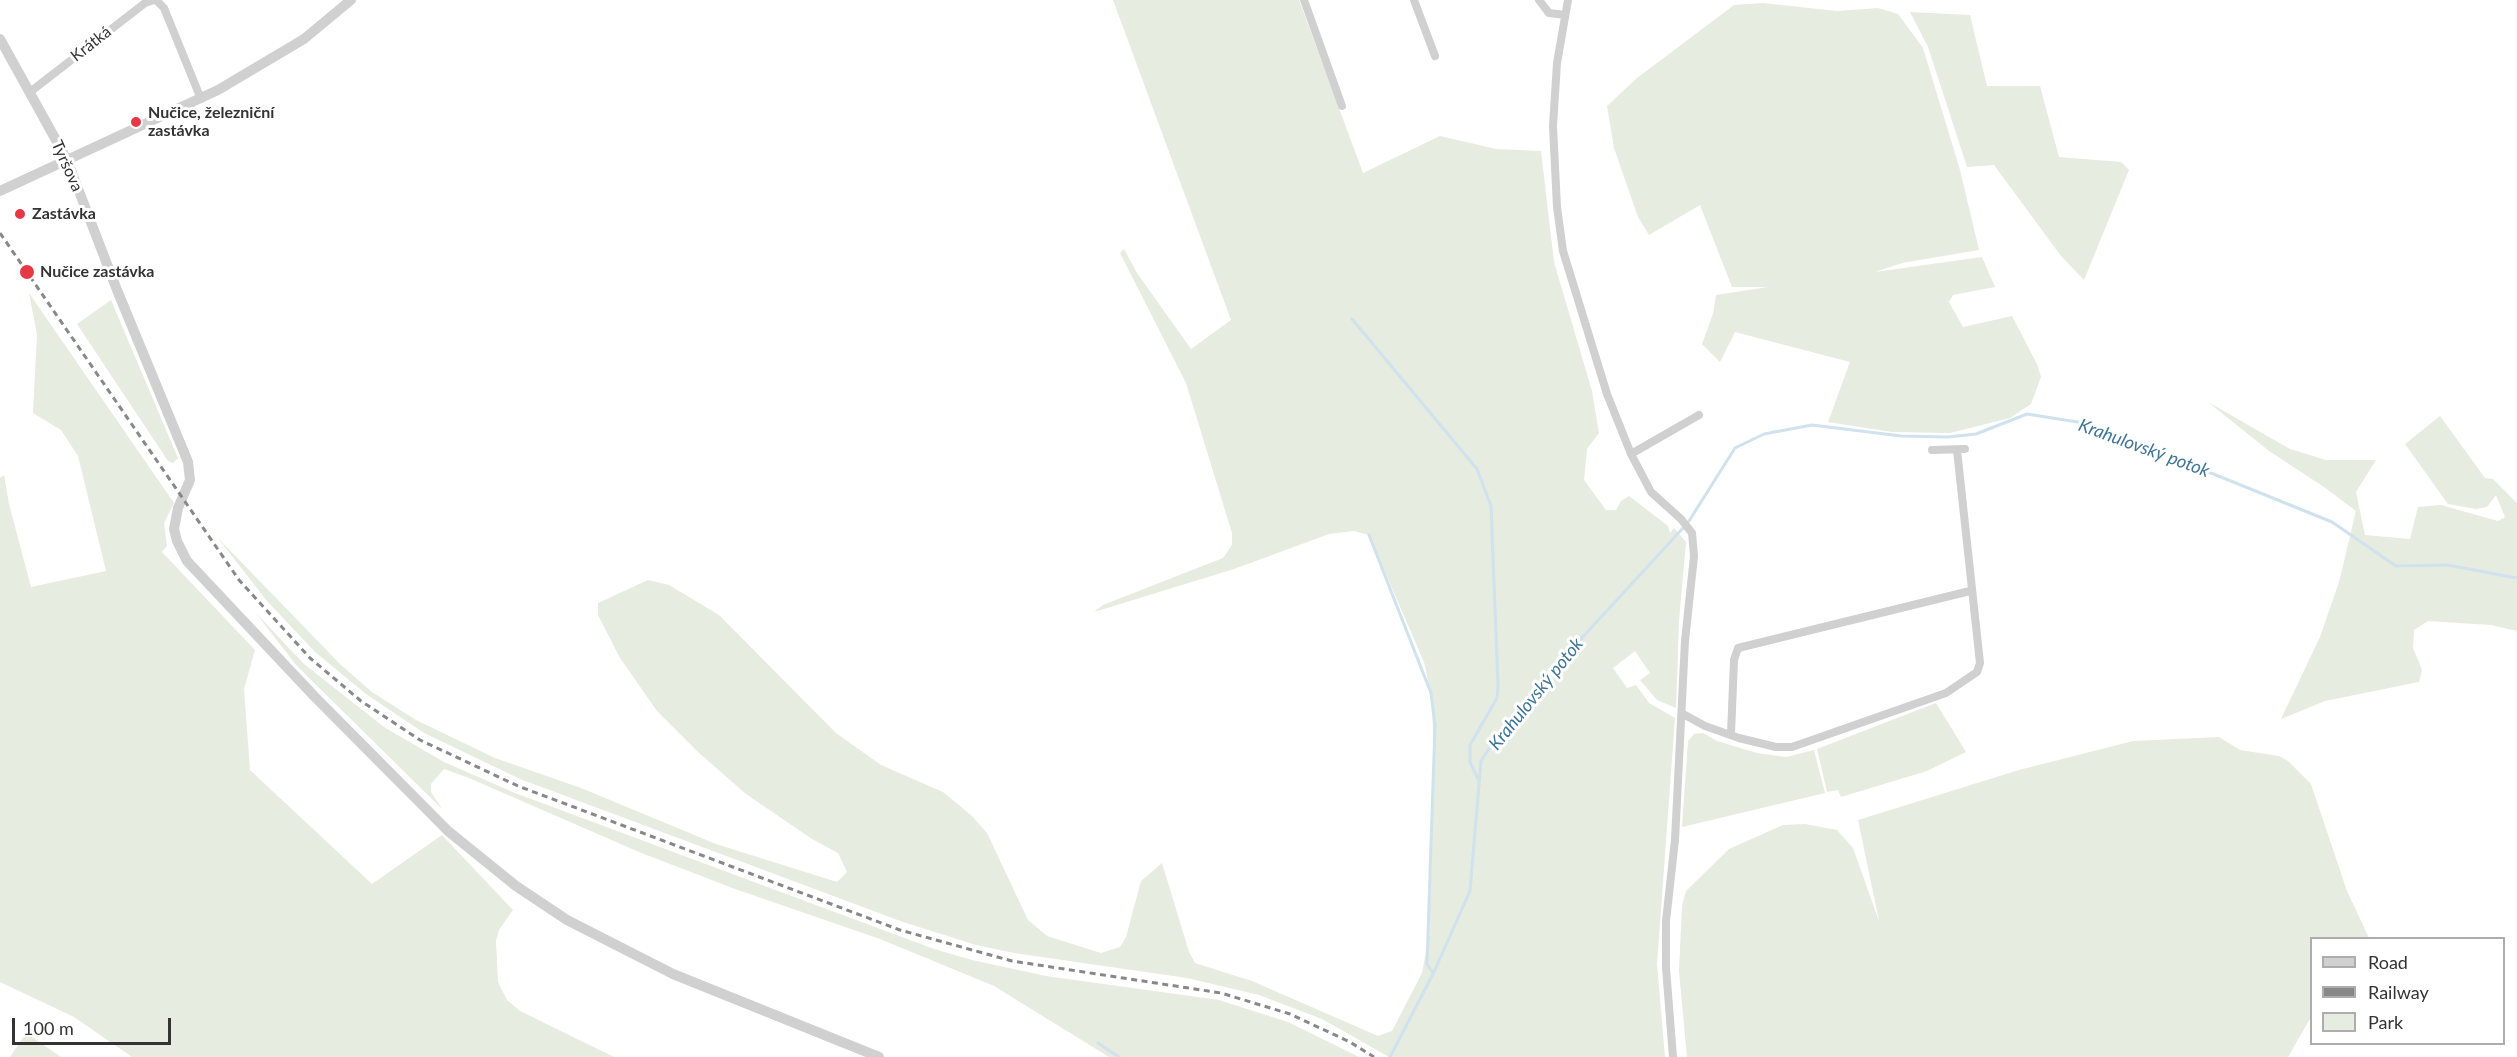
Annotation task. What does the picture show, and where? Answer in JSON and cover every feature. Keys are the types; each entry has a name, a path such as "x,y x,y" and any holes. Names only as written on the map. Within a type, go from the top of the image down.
{"street":[{"name":"Krátká","path":"30,92 145,3 155,0 164,8 201,99"},
{"path":"0,191 218,90 304,39 351,0"},
{"path":"1304,0 1342,106"},
{"path":"1414,0 1435,56"},
{"path":"1539,0 1549,13 1565,15"},
{"path":"1568,0 1557,63 1553,126 1563,251 1607,394 1631,454 1651,492 1681,519 1692,533 1694,556 1685,641 1675,840 1666,921 1666,968 1673,1057"},
{"name":"Tyršova","path":"0,39 67,160 190,471 190,480 178,508 174,529 177,542 187,561 306,688 448,831 516,886 567,920 673,975 879,1057"},
{"path":"1631,454 1699,415"},
{"path":"1683,714 1705,726 1731,734 1776,747 1792,747 1946,693 1966,682 1977,672 1980,663 1970,591 1961,450 1932,450"},
{"path":"1731,734 1734,660 1738,648 1970,591"}],"green space":[{"path":"1113,0 1299,0 1363,173 1440,136 1496,149 1541,151 1554,262 1592,391 1599,433 1587,449 1584,480 1606,510 1616,510 1621,501 1629,496 1668,526 1670,533 1661,545 1674,528 1686,542 1679,621 1676,708 1657,700 1640,680 1650,673 1635,651 1613,668 1627,688 1636,685 1649,703 1675,718 1657,964 1665,1057 1389,1057 1322,1019 1259,995 1187,978 1014,953 976,945 903,922 520,779 424,733 366,694 315,652 267,601 217,537 340,664 372,692 416,720 495,758 581,788 716,844 837,882 847,872 838,853 812,839 746,794 698,752 657,711 620,658 598,615 598,603 648,580 669,585 719,615 836,733 881,765 943,792 972,816 987,833 1028,920 1047,936 1101,953 1120,947 1126,937 1141,881 1162,863 1189,952 1195,963 1252,981 1378,1036 1392,1031 1422,973 1428,941 1434,778 1432,699 1424,662 1369,535 1354,531 1329,534 1234,569 1094,612 1103,605 1223,558 1232,545 1232,533 1186,383 1120,253 1124,249 1137,273 1191,349 1231,320"},
{"path":"1763,3 1837,11 1878,8 1898,14 1923,48 1960,170 1979,250 1902,263 1875,272 1982,257 1995,287 1953,295 1949,302 1963,327 2012,316 2037,364 2041,377 2031,404 2010,418 1950,433 1892,432 1828,422 1850,362 1735,332 1720,362 1702,344 1713,314 1716,295 1768,287 1732,287 1700,205 1649,235 1638,217 1614,148 1607,106 1637,78 1734,5"},
{"path":"1910,12 1970,15 1987,86 2040,86 2059,157 2121,162 2129,170 2084,280 2061,256 1994,165 1967,167 1928,47"},
{"path":"29,293 174,503 164,523 167,546 162,552 255,650 244,689 250,770 372,884 442,835 513,910 499,930 496,941 498,982 507,1000 520,1011 614,1057 132,1057 74,1017 0,982 0,478 4,475 9,504 31,587 106,571 78,456 61,430 33,413 37,335"},
{"path":"111,300 178,458 173,463 168,461 77,324"},
{"path":"2208,402 2290,449 2326,460 2376,460 2356,492 2365,535 2410,539 2418,507 2441,505 2498,521 2505,517 2496,495 2487,507 2476,509 2448,504 2405,444 2440,416 2485,478 2493,479 2517,503 2517,631 2491,625 2428,621 2414,630 2413,648 2422,670 2419,682 2325,701 2281,719 2320,637 2339,582 2356,511 2269,451"},
{"path":"255,612 304,664 384,727 444,762 515,793 934,949 1046,976 1219,1000 1288,1022 1359,1057 1109,1057 994,986 880,939 735,889 639,852 444,769 431,784 431,792 442,809 296,665"},
{"path":"1936,703 1966,752 1927,771 1841,797 1838,790 1827,792 1817,749"},
{"path":"1703,733 1717,741 1757,753 1786,757 1814,750 1825,793 1682,827 1688,741 1694,734"},
{"path":"2219,737 2240,750 2279,756 2288,761 2311,784 2347,891 2369,937 2310,937 2310,1019 2288,1057 1687,1057 1679,971 1682,906 1686,891 1729,849 1783,825 1805,824 1837,830 1853,848 1879,921 1858,820 2019,770 2133,741"},
{"path":"26,1033 61,1057 10,1057"}],"waterway":[{"path":"1352,319 1477,469 1491,506 1498,686 1497,698 1470,745 1470,762 1478,779"},
{"name":"Krahulovský potok","path":"1689,521 1735,448 1764,434 1812,425 1901,436 1948,437 1976,434 2027,414 2090,424 2332,522 2396,566 2447,565 2517,578"},
{"name":"Krahulovský potok","path":"1390,1057 1433,974 1470,891 1481,761 1546,677 1683,528"},
{"path":"1369,535 1431,693 1435,725 1427,964 1433,973"},
{"path":"1098,1043 1119,1057"}],"railway":[{"path":"0,233 239,580 310,658 361,701 420,740 518,786 900,930 1012,961 1221,993 1290,1014 1350,1042 1374,1057"}],"place":[{"name":"Nučice, železniční zastávka","path":"136,122"},
{"name":"Zastávka","path":"20,214"},
{"name":"Nučice zastávka","path":"27,272"}]}
